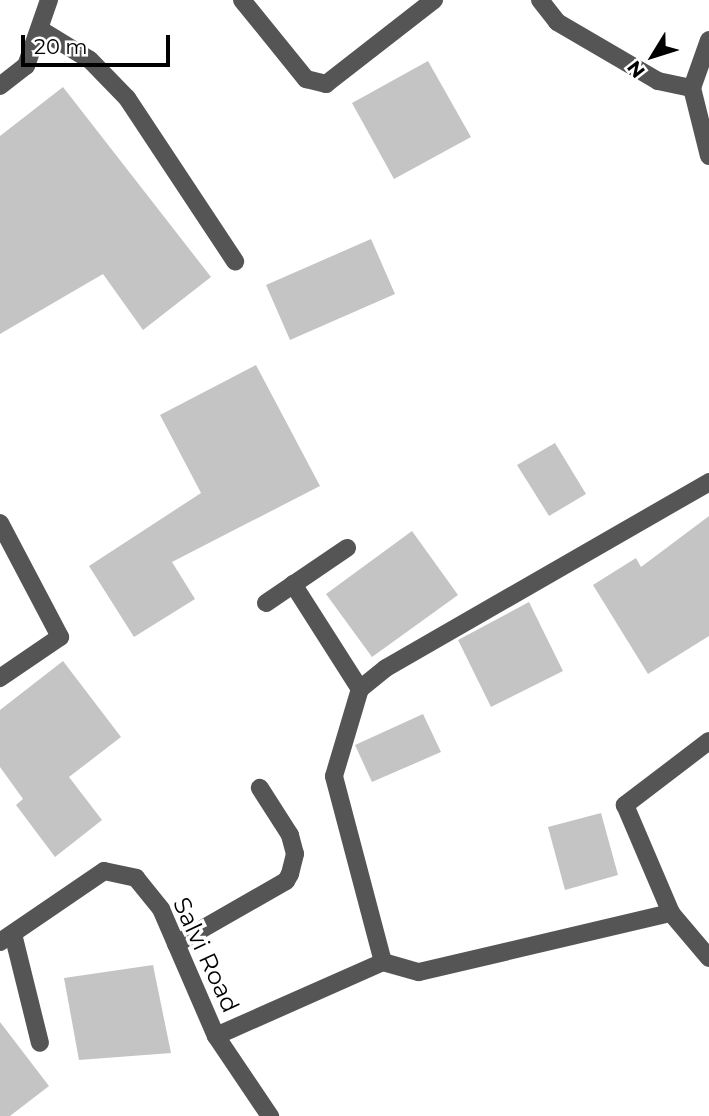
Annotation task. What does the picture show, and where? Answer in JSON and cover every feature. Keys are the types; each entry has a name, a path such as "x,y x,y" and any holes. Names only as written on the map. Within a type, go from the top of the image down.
{"street":[{"path":"0,86 26,66 41,30 49,0"},
{"path":"242,0 306,79 326,84 434,0"},
{"path":"540,0 557,22 638,70 659,82 692,88"},
{"path":"41,30 90,60 127,98 235,261"},
{"path":"709,40 692,88 709,156"},
{"path":"383,962 334,776 360,689 386,668 709,482"},
{"path":"0,523 60,630 53,643 0,678"},
{"path":"265,603 347,548"},
{"path":"293,584 360,689"},
{"path":"709,741 625,805 671,913 709,958"},
{"path":"176,944 286,881 290,874 295,854 290,835 260,788"},
{"name":"Salvi Road","path":"6,938 104,871 136,878 161,909 216,1036 270,1116"},
{"path":"216,1036 383,962 419,972 671,913"},
{"path":"6,938 40,1043"}],"building":[{"path":"428,61 471,137 394,179 352,103"},
{"path":"63,87 211,277 143,330 103,274 0,334 0,136"},
{"path":"371,239 395,294 290,340 266,285"},
{"path":"256,365 320,486 172,562 195,599 134,637 89,566 201,493 160,415"},
{"path":"555,443 586,494 549,516 517,465"},
{"path":"709,516 709,636 648,674 593,585 636,558 641,567"},
{"path":"412,531 458,595 372,657 326,594"},
{"path":"529,602 563,671 491,707 458,640"},
{"path":"63,661 121,737 69,777 102,820 55,857 16,805 23,799 0,767 0,710"},
{"path":"423,714 441,752 372,782 355,745"},
{"path":"601,813 618,875 565,890 548,827"},
{"path":"153,965 171,1053 79,1060 64,978"},
{"path":"0,1022 49,1086 10,1116 0,1116"}]}
